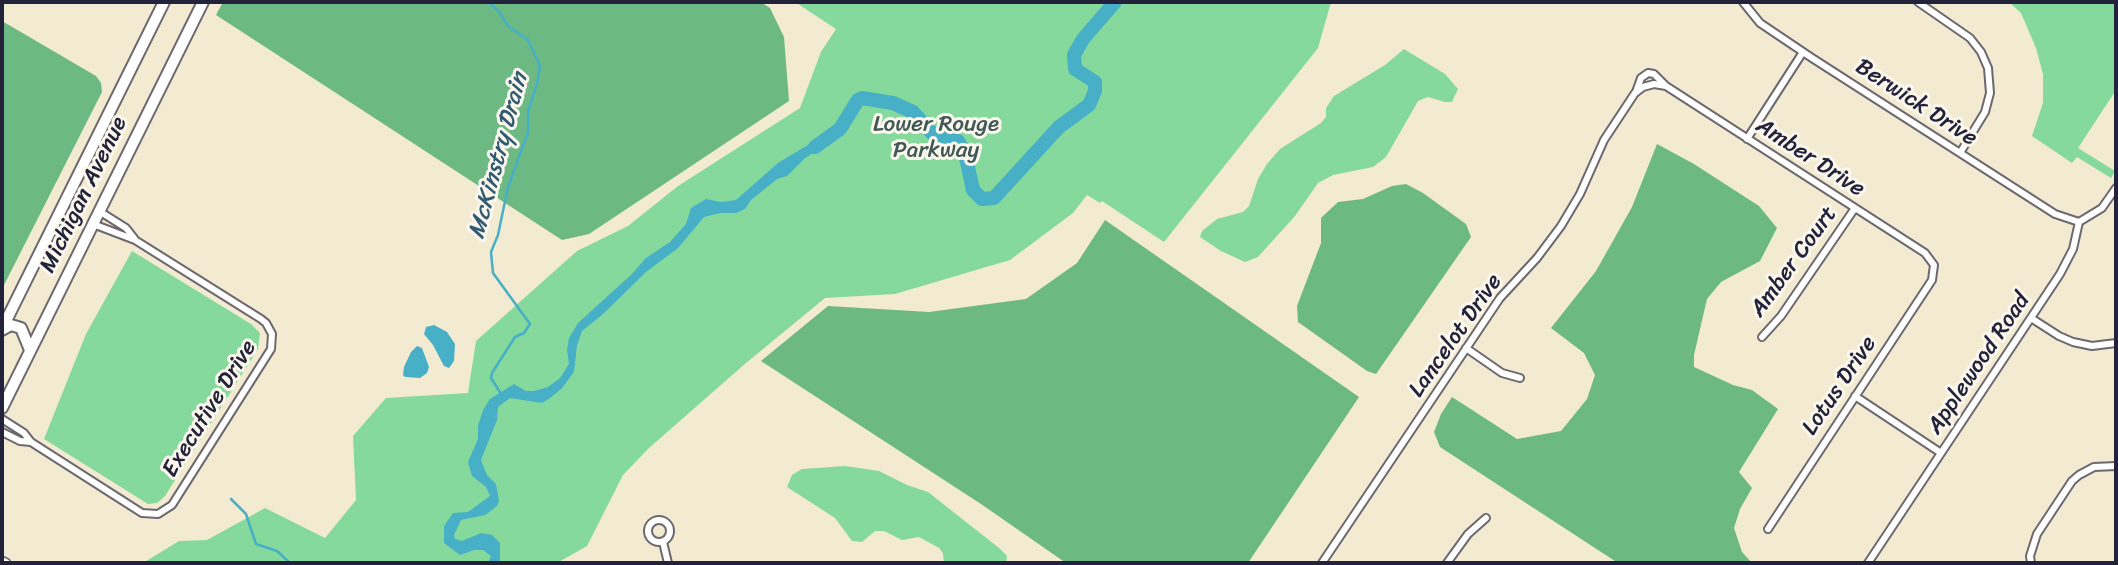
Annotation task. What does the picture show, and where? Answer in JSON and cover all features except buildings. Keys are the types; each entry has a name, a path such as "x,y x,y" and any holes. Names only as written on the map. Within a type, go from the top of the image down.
{"main road":[{"name":"Michigan Avenue","path":"2,329 164,2"},
{"name":"Michigan Avenue","path":"2,408 203,2"},
{"path":"2,329 11,325 21,328 30,350"}],"street":[{"name":"Berwick Drive","path":"1742,2 1760,23 2055,214 2079,222"},
{"path":"1918,2 1970,38 1981,52 1988,68 1990,93 1985,112 1960,153"},
{"path":"1747,139 1803,51"},
{"name":"Amber Drive","path":"1648,73 1925,253 1932,262"},
{"name":"Lancelot Drive","path":"1324,561 1500,298 1537,258 1565,220 1604,140 1636,93 1641,78 1648,73"},
{"name":"Amber Drive","path":"1651,84 1666,86"},
{"name":"Lancelot Drive","path":"1636,93 1651,84"},
{"path":"2079,222 2102,208 2116,188"},
{"name":"Amber Court","path":"1762,337 1781,316 1855,208"},
{"name":"Executive Drive","path":"99,211 126,228 135,240"},
{"name":"Applewood Road","path":"1868,563 2067,262 2076,240 2079,222"},
{"name":"Executive Drive","path":"2,419 24,433 31,442 142,513 158,514 172,505 271,349 272,334 266,323 135,240 93,224"},
{"name":"Lotus Drive","path":"1768,529 1932,280 1932,262"},
{"path":"2031,317 2073,342 2092,346 2116,343"},
{"path":"1466,348 1502,373 1520,378"},
{"path":"1855,396 1941,453"},
{"name":"Executive Drive","path":"2,432 20,441 31,442"},
{"path":"2031,563 2030,556 2036,534 2072,481 2094,467 2116,466"},
{"path":"1447,563 1468,534 1486,518"},
{"path":"663,542 668,563"},
{"path":"1324,561 1333,563"}],"green space":[{"path":"223,2 761,2 770,8 784,37 789,101 589,234 562,240 216,15"},
{"name":"Lower Rouge Parkway","path":"795,2 1331,2 1318,48 1164,242 1102,201 1100,203 1087,195 1073,213 1010,260 895,294 825,298 649,448 623,475 587,546 557,563 143,563 179,541 207,540 265,508 325,538 356,500 353,436 386,398 468,393 476,341 577,251 628,226 678,186 800,108 821,52 836,29"},
{"path":"2009,2 2116,2 2116,90 2078,148 2115,171 2111,178 2077,157 2072,163 2032,136 2043,103 2043,74 2036,48 2021,13"},
{"path":"2,21 96,76 101,83 102,92 2,289"},
{"path":"1404,49 1445,74 1458,89 1452,102 1428,97 1418,101 1386,157 1373,167 1333,175 1318,183 1295,216 1258,257 1245,262 1200,237 1202,231 1217,219 1243,212 1249,206 1258,179 1267,164 1280,149 1321,123 1334,96 1385,65"},
{"path":"1657,144 1694,164 1759,206 1777,228 1760,261 1721,282 1707,299 1694,355 1694,367 1733,385 1752,390 1778,409 1739,472 1752,488 1740,509 1734,528 1742,552 1752,563 1618,563 1440,447 1434,432 1452,397 1517,439 1561,431 1587,399 1595,375 1584,353 1551,328 1596,271 1632,207"},
{"path":"1406,184 1466,224 1471,237 1376,374 1367,371 1298,322 1297,306 1321,243 1321,218 1338,202 1363,199 1392,186"},
{"path":"1105,220 1359,397 1248,563 1066,563 981,504 761,361 828,306 929,312 1026,299 1077,263"},
{"path":"132,251 251,324 260,333 258,349 165,496 157,503 148,504 44,439 86,334"},
{"path":"845,466 879,471 928,492 999,548 1007,556 1006,562 944,563 943,553 939,548 919,537 902,540 884,531 875,531 862,542 852,541 835,518 787,487 792,475 802,469"}],"water":[{"path":"832,137 787,176 777,179 751,200 745,209 736,213 704,217 678,248 646,272 582,331 577,345 574,372 550,398 542,403 510,398 498,407 497,420 481,460 487,475 496,484 499,501 497,506 485,515 461,520 454,535 455,539 462,541 481,533 492,535 500,543 500,563 488,563 491,556 483,550 460,555 444,543 444,526 453,513 468,512 490,496 486,487 472,476 468,462 478,439 478,426 483,410 490,399 514,384 526,391 534,391 548,387 560,378 569,364 569,338 578,323 646,258 670,242 686,224 691,208 706,199 721,202 736,200 778,163 813,142"},
{"path":"434,325 447,332 455,344 454,361 449,368 444,366 424,334 426,327"},
{"path":"417,346 422,348 429,367 427,373 420,378 405,377 404,367"}],"waterway":[{"name":"McKinstry Drain","path":"487,2 498,10 508,26 528,40 540,66 528,111 528,132 508,187 498,235 491,252 493,273 530,324 524,333 515,337 492,373 491,378 501,394"},
{"path":"815,147 840,129 858,100 862,98 893,103 913,112 932,133 958,141 965,153 973,190 982,199 994,198 1059,127 1089,105 1095,91 1095,82 1075,69 1074,55 1083,39 1115,2"},
{"path":"231,499 246,514 256,544 277,551 290,563"}]}
